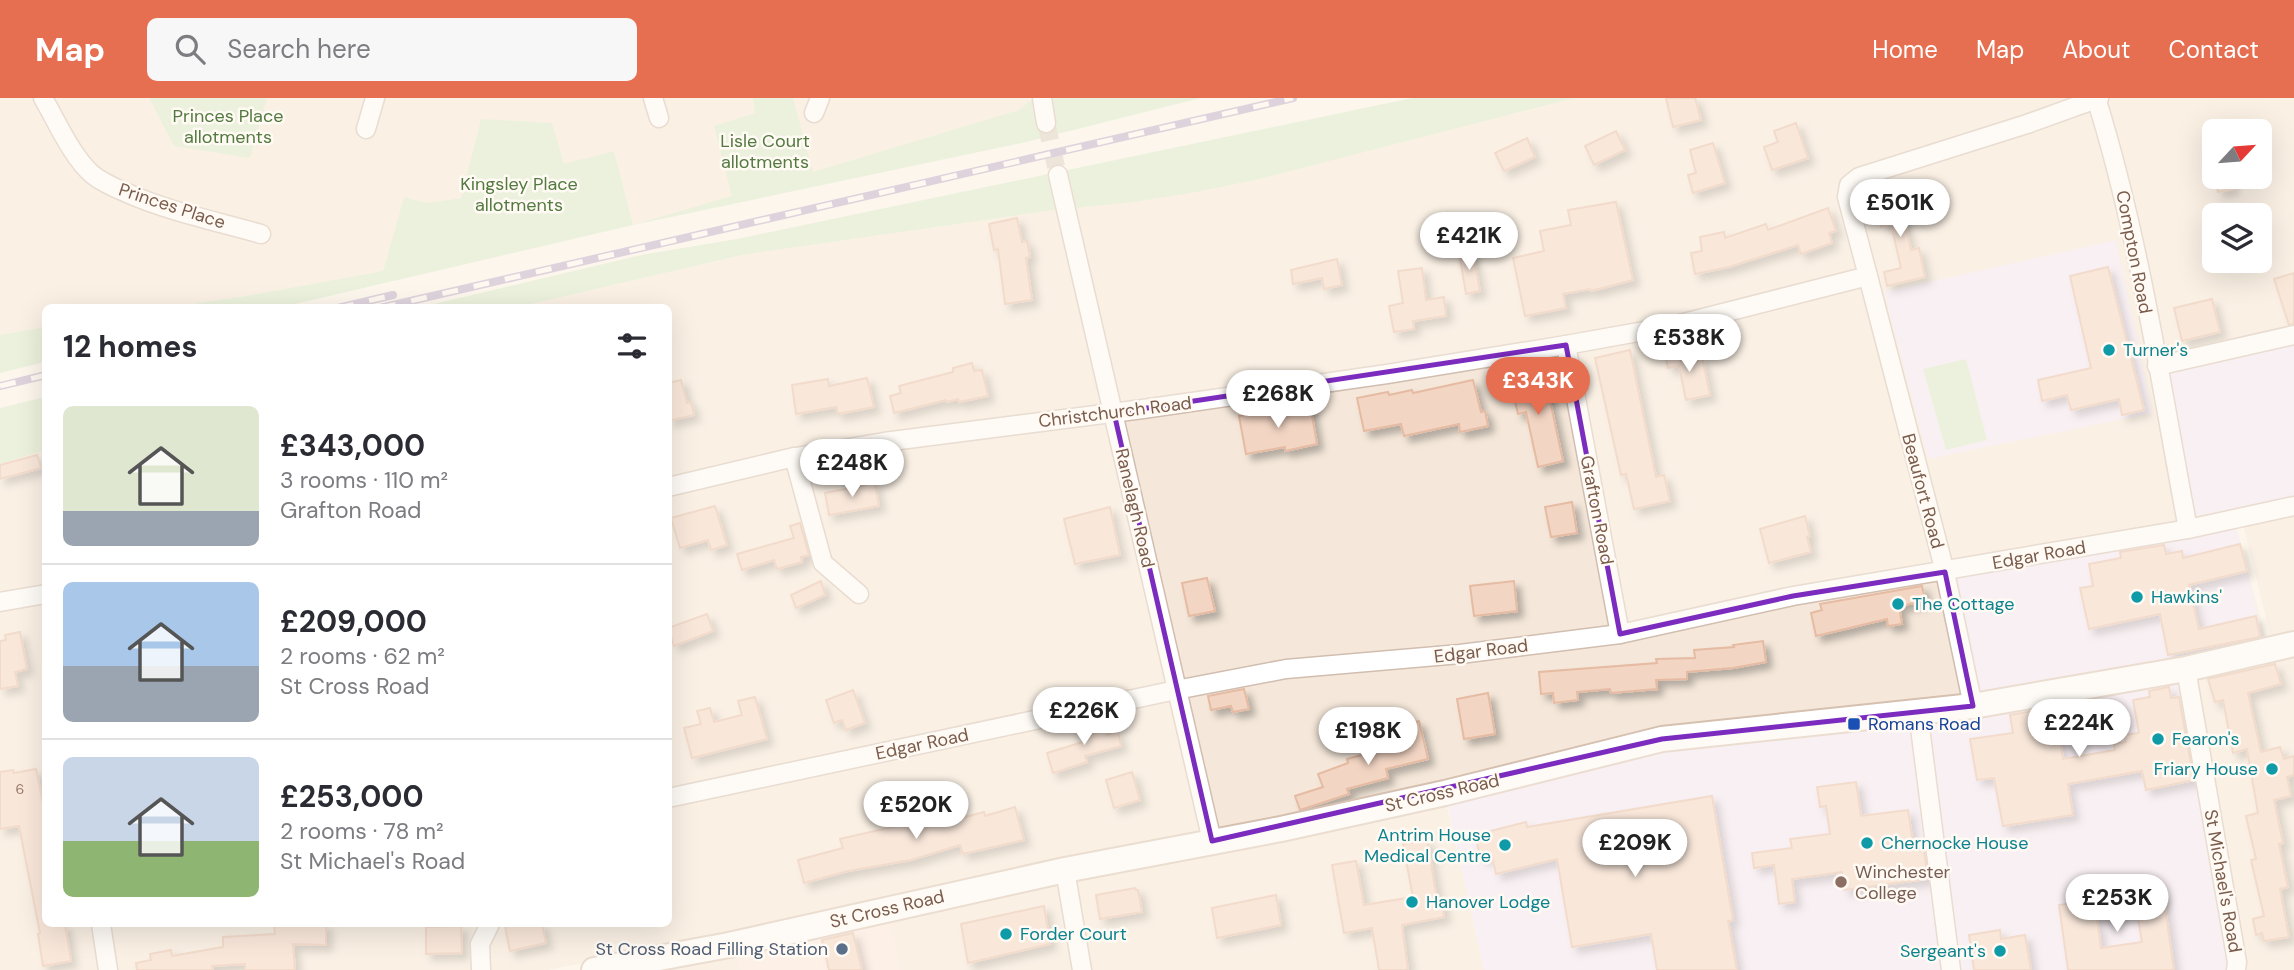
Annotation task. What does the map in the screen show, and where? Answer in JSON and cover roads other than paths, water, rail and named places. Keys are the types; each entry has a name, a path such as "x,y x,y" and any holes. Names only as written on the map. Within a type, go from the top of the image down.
{"main road":[{"name":"St Cross Road","path":"594,970 729,945 1065,870 1281,829 1445,793 1662,740 1973,706 2186,669 2294,643"}],"street":[{"name":"Princes Place","path":"43,98 65,138 83,163 106,184 168,208 261,234"},
{"path":"366,129 375,98"},
{"path":"653,98 659,118"},
{"path":"1042,98 1046,123"},
{"path":"1868,276 1847,197 1849,185 1859,177 2098,99"},
{"name":"Compton Road","path":"2098,99 2118,175 2188,530"},
{"name":"Ranelagh Road","path":"1058,175 1212,841"},
{"name":"Christchurch Road","path":"672,486 794,457 884,442 1114,413 1566,345 1672,326 1868,276"},
{"name":"Beaufort Road","path":"1868,276 1945,572 1973,706"},
{"path":"2157,366 2294,335"},
{"name":"Grafton Road","path":"1566,345 1620,634"},
{"path":"794,457 823,563 859,594"},
{"name":"Edgar Road","path":"672,798 1286,669 1460,654 1620,634 1793,596 2188,530 2294,506"},
{"path":"0,602 42,595"},
{"name":"St Michael's Road","path":"2186,669 2237,962 2236,970"},
{"path":"1918,712 1951,970"},
{"path":"1065,870 1082,970"},
{"path":"101,927 108,970"},
{"path":"481,970 480,944 488,927"}],"tunnel":[{"path":"1046,123 1058,175"}],"railway":[{"path":"397,304 1293,98"},
{"path":"355,304 393,295"},
{"path":"0,386 42,376"}],"place":[{"name":"Turner's","path":"2109,350"},
{"name":"Hawkins'","path":"2137,597"},
{"name":"The Cottage","path":"1898,604"},
{"name":"Romans Road","path":"1854,724"},
{"name":"Fearon's","path":"2158,739"},
{"name":"Friary House","path":"2272,769"},
{"name":"Chernocke House","path":"1867,843"},
{"name":"Antrim House Medical Centre","path":"1505,845"},
{"name":"Winchester College","path":"1841,882"},
{"name":"Hanover Lodge","path":"1412,902"},
{"name":"Forder Court","path":"1006,934"},
{"name":"St Cross Road Filling Station","path":"842,949"},
{"name":"Sergeant's","path":"2000,951"}],"park label":[{"name":"Princes Place allotments","path":"228,126"},
{"name":"Lisle Court allotments","path":"765,151"},
{"name":"Kingsley Place allotments","path":"519,194"}]}
